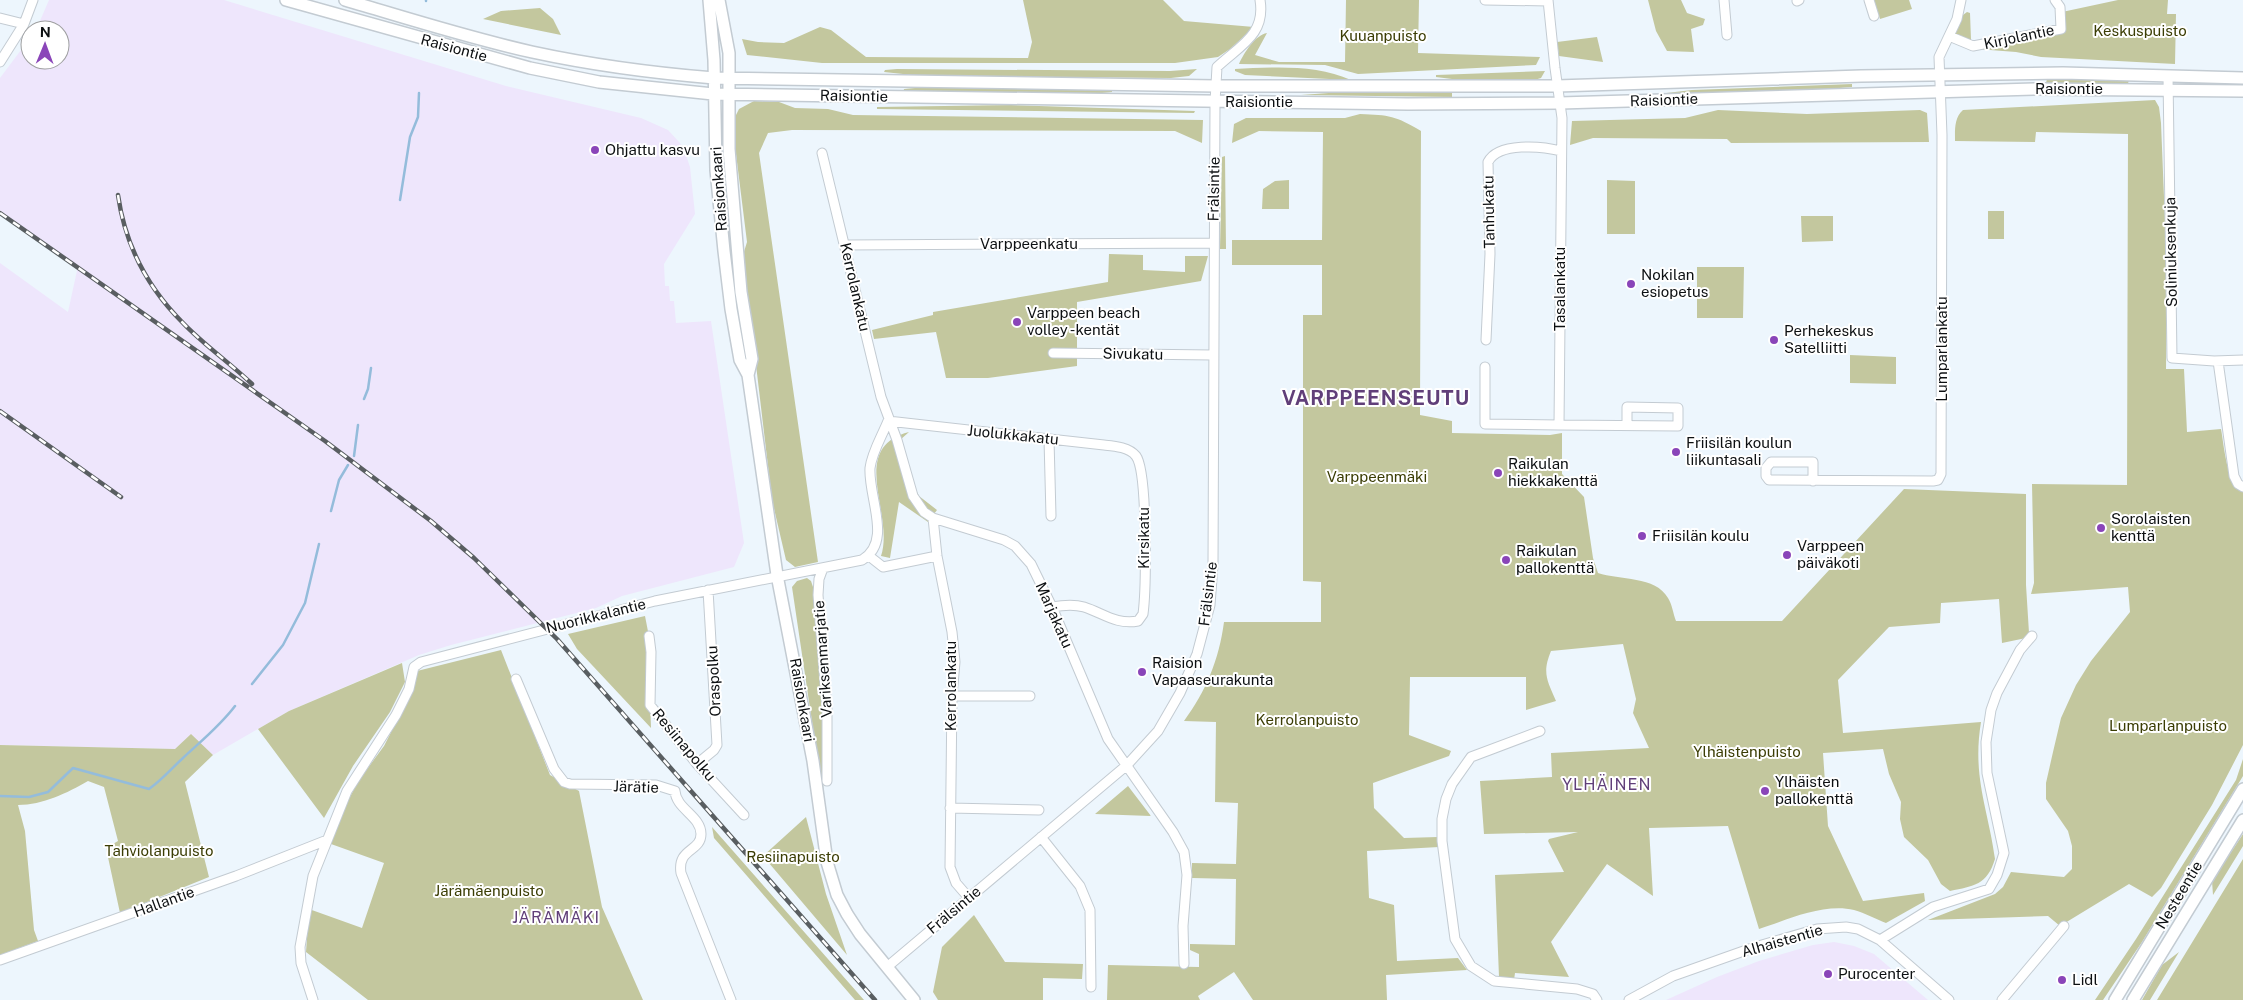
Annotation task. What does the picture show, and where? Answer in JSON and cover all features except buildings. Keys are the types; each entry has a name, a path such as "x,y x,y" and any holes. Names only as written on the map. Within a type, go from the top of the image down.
{"main road":[{"name":"Raisiontie","path":"286,0 530,68 599,82 713,94 1214,102 1560,104 2036,89 2243,91"},
{"name":"Raisiontie","path":"345,0 532,52 626,68 714,78 1216,86 1557,86 2062,73 2243,78"},
{"name":"Raisionkaari","path":"709,0 714,78 716,170 729,294 740,360 748,375 778,575 800,686 817,788 824,848 831,880 847,914 914,1000"},
{"name":"Raisionkaari","path":"720,0 729,53 729,149 741,292 752,359 748,375"},
{"name":"Nesteentie","path":"2115,1000 2239,803 2243,789"},
{"name":"Nesteentie","path":"2133,1000 2243,820"}],"street":[{"path":"26,20 33,0"},
{"name":"Frälsintie","path":"887,967 1127,765 1158,730 1188,676 1206,627 1210,605 1213,565 1214,102 1217,67 1253,35 1259,26 1262,13 1260,0"},
{"path":"1485,0 1548,1"},
{"path":"1724,0 1727,35"},
{"path":"1869,0 1874,16"},
{"name":"Lumparlankatu","path":"1813,481 1813,462 1771,462 1765,472 1769,480 1813,481 1933,481 1938,480 1941,474 1941,92 1939,57 1957,19 1961,0"},
{"name":"Kirjolantie","path":"1949,36 1973,46 2061,29 2060,7 2055,0"},
{"name":"Tasalankatu","path":"1548,1 1562,118 1559,425"},
{"path":"0,18 20,23"},
{"path":"0,62 20,30"},
{"name":"Soliniuksenkuja","path":"2168,76 2172,358 2218,361 2243,360"},
{"name":"Tanhukatu","path":"1486,340 1490,254 1488,162 1496,152 1509,148 1553,149 1561,152"},
{"name":"Kerrolankatu","path":"822,153 888,421 897,440 913,496 924,512 933,518 936,556 954,647 955,676 952,696 950,808 951,875 961,891 969,898"},
{"name":"Varppeenkatu","path":"845,245 1213,243"},
{"name":"Sivukatu","path":"1053,353 1212,355"},
{"path":"2218,361 2234,476 2238,484 2243,486"},
{"path":"1485,367 1485,424 1678,426 1678,408 1627,408 1627,425"},
{"path":"778,575 854,562 870,556 877,541 878,532 870,478 871,464 888,421"},
{"name":"Juolukkakatu","path":"888,421 1116,447 1127,449 1136,455"},
{"path":"1049,439 1050,516"},
{"name":"Kirsikatu","path":"1052,607 1074,605 1086,607 1106,618 1118,621 1138,620 1143,614 1143,490 1140,464 1136,455"},
{"name":"Marjakatu","path":"933,518 991,536 1015,546 1031,564 1052,607 1108,739 1173,832 1184,852 1187,875 1183,918 1184,964"},
{"path":"870,556 883,567 936,556"},
{"name":"Variksenmarjatie","path":"823,568 819,579 818,595 827,709 827,781"},
{"name":"Nuorikkalantie","path":"327,840 347,791 406,697 413,671 418,664 425,660 503,639 655,601 778,575"},
{"name":"Oraspolku","path":"697,764 714,750 717,745 708,590"},
{"name":"Resiinapolku","path":"649,636 651,652 650,705 697,764 744,815"},
{"path":"1880,940 1933,907 1989,888 1998,875 2004,853 1987,772 1986,742 1997,693 2020,650 2032,636"},
{"name":"Järätie","path":"516,679 554,769 564,782 581,786 656,786 675,791 678,801 698,824 701,836 699,842 686,852 682,858 681,873 731,1000"},
{"path":"952,696 1030,696"},
{"path":"1540,731 1515,738 1471,757 1452,784 1446,799 1442,819 1442,841 1455,939 1471,966 1482,975 1494,981 1577,989 1593,994 1597,1000"},
{"path":"950,808 1039,810"},
{"path":"1041,836 1080,886 1090,910 1092,987"},
{"path":"313,1000 302,963 300,947 314,876 327,840"},
{"name":"Hallantie","path":"0,960 236,876 327,840"},
{"path":"2002,1000 2064,926"},
{"name":"Alhaistentie","path":"1629,1000 1673,976 1755,947 1817,929 1858,929 1880,940 1949,1000"}],"shaded area":[{"path":"49,0 224,0 506,86 641,118 668,130 680,143 690,167 695,214 664,264 665,286 669,286 670,301 674,301 676,323 711,321 744,543 734,567 622,596 596,608 419,655 289,711 213,755 191,735 175,749 0,745 0,263 68,312 78,266 0,211 0,78 20,51 20,70 70,70 70,20 40,20"},
{"path":"1834,942 1854,946 1874,954 1928,1000 1666,1000 1759,961 1813,945"}],"green space":[{"path":"1023,0 1163,0 1184,21 1254,27 1230,49 1218,57 1175,63 822,63 747,55 742,39 784,43 820,27 831,30 866,57 1028,58 1032,42"},
{"name":"Kuuanpuisto","path":"1346,0 1419,0 1418,53 1540,57 1536,65 1358,74 1325,65 1239,64 1254,41 1267,33 1255,55 1279,62 1345,62"},
{"path":"1648,0 1681,0 1687,13 1705,19 1703,25 1691,29 1694,52 1667,51 1656,31"},
{"path":"1874,0 1909,0 1912,9 1880,19"},
{"name":"Keskuspuisto","path":"2118,0 2168,0 2167,14 2176,14 2175,64 2041,57 2016,52 1977,49 2066,31 2062,12"},
{"path":"540,8 553,19 561,35 483,19 501,11"},
{"path":"1967,12 1970,13 1971,40 1969,42 1955,34 1963,15"},
{"path":"1597,37 1603,62 1559,56 1557,42"},
{"path":"1279,67 1309,69 1324,71 1351,80 1245,75 1235,71 1235,69"},
{"path":"1197,69 1189,76 1171,78 922,76 884,72 885,70 1170,71"},
{"path":"1545,71 1541,78 1531,81 1460,80 1436,77 1436,75"},
{"path":"2047,79 2129,79 2128,84 2046,83"},
{"path":"1852,84 1852,87 1802,91 1641,96 1692,90"},
{"path":"926,87 1112,89 1112,92 1092,94 903,93 904,89"},
{"path":"1356,91 1452,93 1452,97 1301,95"},
{"name":"Lumparlanpuisto","path":"2155,100 2159,107 2161,123 2167,271 2166,369 2184,369 2187,432 2221,429 2230,474 2233,482 2243,491 2243,745 2212,805 2161,888 2152,897 2129,884 2060,926 2048,916 1928,920 1995,894 2003,887 2011,872 2064,877 2072,869 2072,846 2068,831 2046,799 2046,783 2061,718 2076,685 2091,661 2130,612 2128,587 2031,594 2034,583 2032,484 2127,485 2128,134 2036,132 2035,142 1955,141 1957,120 1963,110"},
{"path":"754,101 779,102 795,108 828,109 853,115 1203,120 1202,143 1175,131 792,130 768,133 759,153 818,562 795,567 786,560 772,500 743,255 747,242 734,138 735,117 739,109"},
{"path":"1011,105 1195,111 1194,113 877,109 877,107"},
{"path":"1718,110 1807,114 1920,110 1927,113 1929,142 1731,143 1727,139 1593,138 1570,145 1572,121 1685,118"},
{"path":"1360,114 1392,117 1421,131 1420,415 1452,421 1452,433 1550,435 1562,433 1562,474 1584,497 1593,558 1598,573 1646,582 1655,586 1668,598 1676,621 1782,621 1904,489 2026,494 2026,585 2029,633 2026,638 2002,643 1999,599 1941,603 1940,623 1889,627 1838,680 1843,733 1981,722 1978,759 1982,792 1995,859 1992,868 1984,879 1973,886 1950,891 1941,884 1928,860 1904,837 1900,819 1901,802 1889,774 1883,749 1823,753 1828,826 1863,901 1924,893 1925,901 1886,923 1866,914 1842,908 1805,914 1759,929 1728,826 1649,828 1653,896 1607,864 1551,942 1569,977 1515,973 1514,980 1499,977 1495,875 1564,872 1548,841 1549,839 1578,832 1484,834 1480,781 1552,777 1551,753 1649,748 1633,713 1636,699 1623,644 1551,651 1546,671 1556,701 1526,710 1526,677 1410,677 1409,735 1451,751 1449,756 1373,783 1374,808 1404,838 1438,837 1439,847 1367,851 1369,898 1394,905 1397,961 1458,958 1467,970 1386,975 1387,1000 1253,1000 1234,972 1198,996 1200,1000 1107,1000 1108,965 1199,967 1199,954 1190,950 1190,944 1235,945 1236,879 1192,878 1192,863 1236,864 1238,803 1215,802 1216,722 1184,721 1205,687 1219,649 1224,622 1321,622 1321,582 1303,581 1303,315 1322,315 1322,265 1232,265 1232,240 1322,240 1323,132 1259,131 1232,143 1234,124 1246,118 1345,118"},
{"path":"1225,156 1226,249 1220,249 1222,157"},
{"path":"1289,180 1289,209 1262,209 1263,189 1275,181"},
{"path":"1607,180 1635,181 1635,234 1607,234"},
{"path":"1988,211 2004,211 2004,239 1988,239"},
{"path":"1801,216 1833,216 1833,241 1802,242"},
{"path":"1109,254 1143,255 1143,270 1185,272 1185,256 1208,256 1201,281 1077,302 1077,366 988,378 946,378 936,332 874,339 872,330 933,315 933,312 1108,282"},
{"path":"1697,267 1744,267 1743,318 1697,318"},
{"path":"1850,355 1896,357 1896,384 1850,383"},
{"path":"909,432 900,440 913,484 919,496 937,510 928,522 899,502 890,558 881,556 884,540 877,485 877,467 880,452 891,440"},
{"path":"807,578 811,581 814,590 824,744 823,796 792,587 797,581"},
{"path":"645,616 652,652 651,728 577,649 568,634"},
{"name":"Järämäenpuisto","path":"501,650 550,775 579,791 602,907 643,1000 368,1000 306,952 309,909 362,928 384,863 331,844 344,808 359,780 384,746 411,693 417,671"},
{"path":"402,663 405,682 390,712 353,766 324,818 258,729 289,711"},
{"name":"Tahviolanpuisto","path":"191,734 213,755 185,782 209,877 120,913 106,848 118,841 104,787 88,781 46,801 18,805 25,831 34,930 38,941 0,955 0,745 175,749"},
{"path":"2243,759 2243,776 2142,942 2103,1000 2095,1000 2136,939 2236,780"},
{"path":"1128,786 1151,816 1095,814"},
{"name":"Resiinapuisto","path":"806,817 826,894 847,955 763,856"},
{"path":"712,827 864,1000 855,1000 714,838"},
{"path":"2243,834 2243,846 2213,895 2212,881"},
{"path":"2243,859 2243,1000 2157,1000"},
{"path":"974,915 1005,962 1083,964 1082,979 1043,978 1043,1000 938,1000 933,992 942,947"},
{"path":"2179,952 2150,1000 2142,1000 2162,965"}],"waterway":[{"path":"400,200 410,137 418,117 419,93"},
{"path":"364,399 368,389 371,368"},
{"path":"354,456 358,425"},
{"path":"331,511 339,480 348,465"},
{"path":"252,684 283,645 305,603 319,544"},
{"path":"0,796 29,797 48,792 73,768 149,789 210,733 235,706"}],"railway":[{"path":"118,195 126,231 148,280 170,309 191,331 252,384"},
{"path":"0,213 325,441 431,521 474,558 557,639 875,1000"},
{"path":"0,411 121,497"}],"place":[{"name":"Ohjattu kasvu","path":"595,150"},
{"name":"Nokilan esiopetus","path":"1631,284"},
{"name":"Varppeen beach volley -kentät","path":"1017,322"},
{"name":"Perhekeskus Satelliitti","path":"1774,340"},
{"name":"Friisilän koulun liikuntasali","path":"1676,452"},
{"name":"Raikulan hiekkakenttä","path":"1498,473"},
{"name":"Sorolaisten kenttä","path":"2101,528"},
{"name":"Friisilän koulu","path":"1642,536"},
{"name":"Varppeen päiväkoti","path":"1787,555"},
{"name":"Raikulan pallokenttä","path":"1506,560"},
{"name":"Raision Vapaaseurakunta","path":"1142,672"},
{"name":"Ylhäisten pallokenttä","path":"1765,791"},
{"name":"Purocenter","path":"1828,974"},
{"name":"Lidl","path":"2062,980"}],"district":[{"name":"VARPPEENSEUTU","path":"1376,398"},
{"name":"YLHÄINEN","path":"1607,784"},
{"name":"JÄRÄMÄKI","path":"556,917"}],"park label":[{"name":"Varppeenmäki","path":"1377,477"},
{"name":"Kerrolanpuisto","path":"1307,720"},
{"name":"Ylhäistenpuisto","path":"1747,752"}]}
